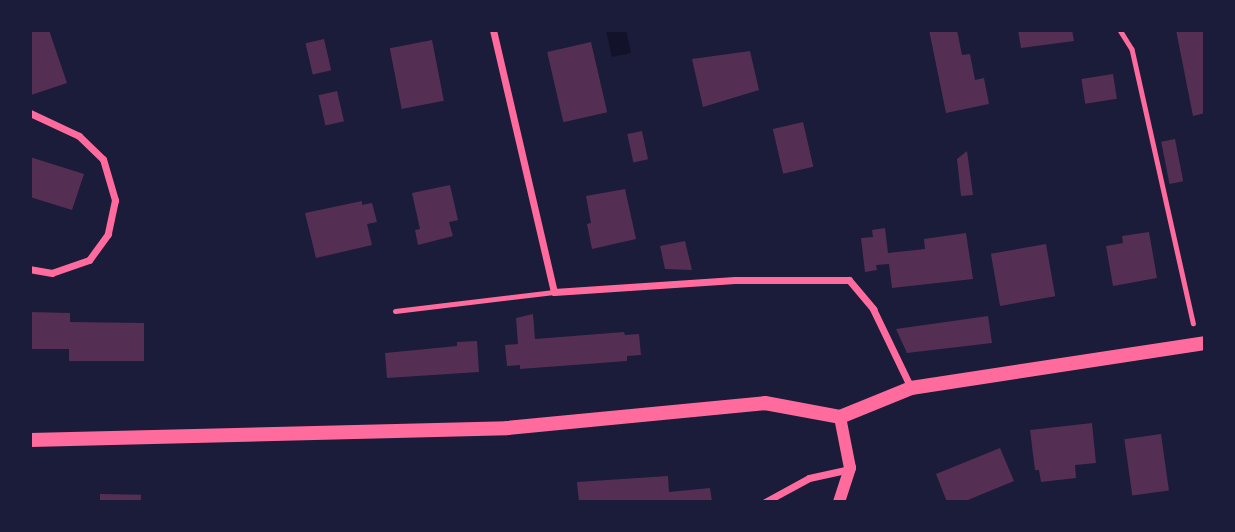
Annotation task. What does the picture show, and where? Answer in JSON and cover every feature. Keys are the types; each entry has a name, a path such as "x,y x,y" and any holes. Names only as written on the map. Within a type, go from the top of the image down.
{"main road":[{"path":"30,440 506,428 765,403 840,417 911,388 1200,344"}],"street":[{"path":"493,30 554,292 735,280 849,280 873,309 911,388"},
{"path":"30,113 79,136 103,159 115,200 108,234 89,260 51,272 30,269"},
{"path":"839,502 850,468 840,417"},
{"path":"765,502 809,478 850,468"}],"lane":[{"path":"396,311 554,292"}],"path":[{"path":"1120,30 1132,49 1200,344"}],"shaded area":[{"path":"606,30 626,30 631,53 612,57"}],"building":[{"path":"30,30 49,30 67,83 31,95"},
{"path":"929,30 957,30 962,55 970,54 975,80 984,78 989,104 946,113"},
{"path":"1018,30 1072,30 1074,41 1021,48"},
{"path":"1176,30 1205,30 1205,113 1193,116"},
{"path":"324,39 331,70 313,74 305,43"},
{"path":"432,40 444,101 402,109 390,48"},
{"path":"591,42 607,112 563,122 547,52"},
{"path":"750,51 759,90 703,107 692,59"},
{"path":"1113,74 1117,99 1085,104 1081,79"},
{"path":"337,91 344,121 325,125 318,95"},
{"path":"803,122 813,167 783,174 773,129"},
{"path":"642,131 648,159 633,162 627,134"},
{"path":"1175,139 1183,181 1169,184 1161,142"},
{"path":"967,151 973,195 961,196 957,159"},
{"path":"30,157 84,174 72,210 30,197"},
{"path":"450,185 458,220 449,222 453,236 418,245 415,230 420,229 412,193"},
{"path":"625,189 636,239 592,249 587,224 591,223 586,196"},
{"path":"362,201 362,205 372,203 377,222 367,224 372,245 316,258 305,213"},
{"path":"885,228 888,253 925,249 924,239 966,233 973,279 892,288 889,264 876,265 877,270 865,272 861,238 873,237 872,230"},
{"path":"1149,232 1157,278 1113,286 1106,246 1123,243 1122,236"},
{"path":"685,241 692,270 665,269 660,246"},
{"path":"1046,244 1055,296 1000,306 991,254"},
{"path":"30,312 70,313 70,322 144,323 144,361 69,361 69,349 30,349"},
{"path":"533,314 535,339 624,332 625,335 639,334 641,355 627,356 627,361 520,369 520,365 507,366 505,345 518,344 516,318"},
{"path":"988,316 992,343 907,353 896,329"},
{"path":"477,341 479,372 387,378 385,353 457,346 457,342"},
{"path":"1092,423 1096,463 1075,465 1076,478 1041,482 1039,470 1035,470 1030,430"},
{"path":"1161,434 1169,490 1132,496 1124,439"},
{"path":"1000,448 1014,481 963,502 947,502 936,474"},
{"path":"668,476 669,492 710,488 712,502 579,502 577,482"},
{"path":"100,494 141,495 141,502 100,502"}]}
